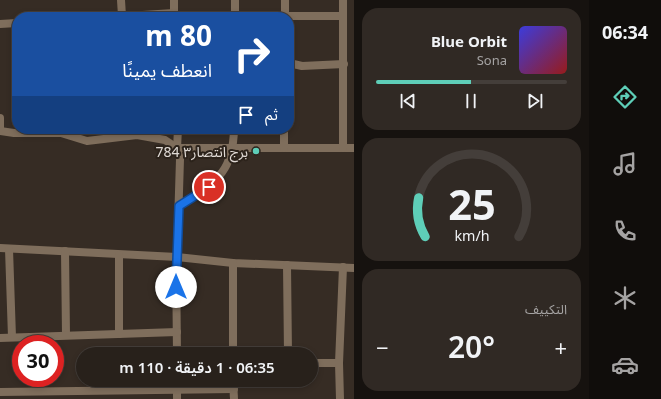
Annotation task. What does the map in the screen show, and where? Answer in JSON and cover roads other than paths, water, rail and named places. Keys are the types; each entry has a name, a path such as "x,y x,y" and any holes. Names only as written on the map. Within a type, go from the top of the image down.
{"street":[{"path":"121,0 122,12"},
{"path":"174,0 174,12"},
{"path":"235,12 236,0"},
{"path":"285,0 285,12"},
{"path":"343,0 343,148"},
{"path":"294,16 343,16"},
{"path":"0,24 12,23"},
{"path":"294,64 302,66 344,64"},
{"path":"0,118 0,131 12,133"},
{"path":"69,134 87,141 137,135 165,140 176,148 354,148"},
{"path":"177,134 176,148 180,159 177,257 177,347"},
{"path":"179,206 209,187 228,165 234,148 234,134"},
{"path":"284,134 284,148"},
{"path":"0,248 177,257 233,263 354,268"},
{"path":"0,338 12,337 10,249"},
{"path":"65,251 66,335 177,332"},
{"path":"119,255 119,334"},
{"path":"233,263 233,347"},
{"path":"287,265 288,347"},
{"path":"340,399 339,363 343,267"},
{"path":"318,363 339,363"},
{"path":"177,389 177,399"},
{"path":"0,392 43,396 120,395 177,389 234,389 234,399"}],"place":[{"name":"برج انتصار٣ 784","path":"256,151"}]}
